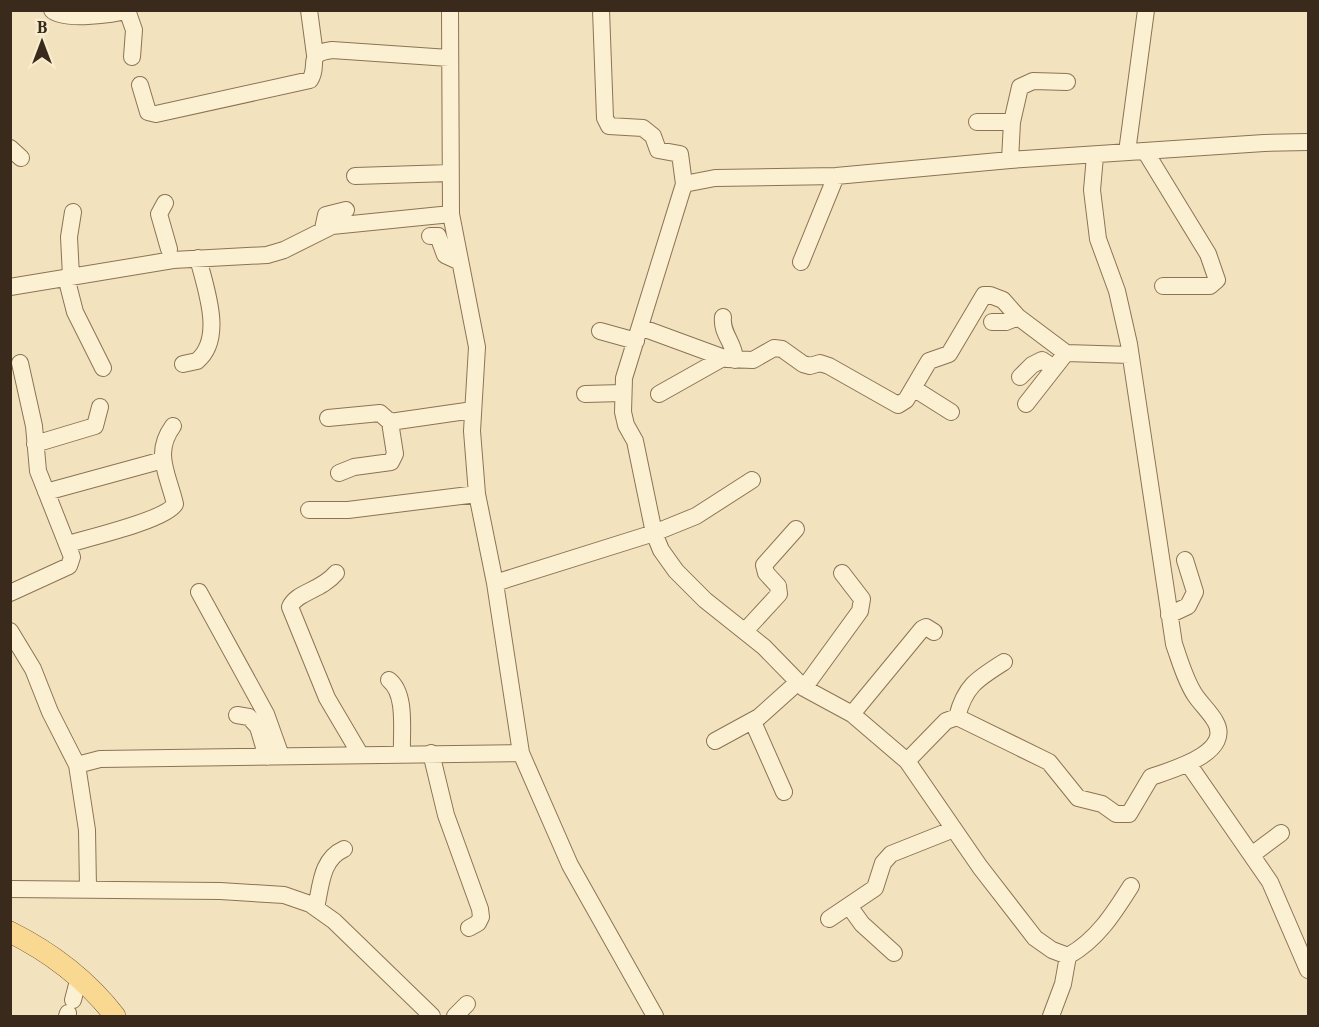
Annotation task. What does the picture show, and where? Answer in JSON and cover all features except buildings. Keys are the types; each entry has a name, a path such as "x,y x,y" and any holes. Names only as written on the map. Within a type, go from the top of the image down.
{"main road":[{"path":"28,941 79,977 115,1017"}],"street":[{"path":"52,10 64,16 116,14 127,11 134,30 132,57"},
{"path":"140,85 148,112 156,114 302,83 313,76 315,55 309,10"},
{"path":"450,10 451,214 458,261 477,347 473,410 477,494 495,583 521,753 570,864 655,1017"},
{"path":"601,10 605,118 609,126 643,128 653,136 658,150 680,154 684,184 622,393 626,425 635,441 654,533 661,550 676,571 705,600 745,631 801,685 852,714 907,761 980,867 1035,938 1052,950 1068,956 1084,947 1104,926 1131,886"},
{"path":"1127,152 1146,10"},
{"path":"315,55 320,51 332,50 449,57"},
{"path":"1010,160 1012,122 1020,87 1033,81 1067,82"},
{"path":"977,122 1012,122"},
{"path":"684,184 715,178 836,176 1010,160 1308,142"},
{"path":"1145,151 1208,254 1217,280 1210,286 1163,286"},
{"path":"907,761 946,721 957,717 1050,762 1078,798 1102,804 1116,814 1129,814 1151,777 1189,765 1209,750 1218,733 1216,722 1195,694 1185,675 1174,644 1130,355 1117,291 1098,239 1092,190 1095,156"},
{"path":"355,176 450,173"},
{"path":"801,262 836,176"},
{"path":"165,203 159,214 171,254"},
{"path":"323,229 326,215 346,210"},
{"path":"73,212 69,237 69,276 75,312 103,368"},
{"path":"10,287 171,254 198,258 267,255 284,250 323,229 451,214"},
{"path":"430,236 438,236 445,255 458,261"},
{"path":"183,364 191,364 203,357 210,336 210,308 198,258"},
{"path":"600,331 638,334 729,359 753,360 769,350 782,350 803,364 810,366 820,363 829,366 898,405 903,404 929,361 949,354 981,297 990,295 1003,300 1018,317 1066,353 1130,355"},
{"path":"659,394 729,359 735,349 722,329 723,317"},
{"path":"992,321 1006,321 1018,317"},
{"path":"1026,404 1066,353"},
{"path":"1020,376 1032,365 1042,360 1054,368"},
{"path":"10,593 69,566 72,557 38,471 20,363"},
{"path":"913,388 951,412"},
{"path":"585,394 622,393"},
{"path":"35,444 95,426 100,407"},
{"path":"390,422 473,410"},
{"path":"328,418 380,413 386,415 390,422 394,454 391,462 354,467 339,473"},
{"path":"68,544 154,517 173,508 175,504 161,449 164,438 173,426"},
{"path":"46,492 163,460"},
{"path":"495,583 654,533 696,516 752,480"},
{"path":"309,510 348,510 477,494"},
{"path":"745,631 779,594 778,586 766,573 764,565 796,529"},
{"path":"1169,615 1188,606 1195,591 1185,560"},
{"path":"336,573 319,588 297,596 290,607 327,698 360,754"},
{"path":"715,741 753,722 801,685 860,611 862,599 842,573"},
{"path":"200,592 266,714 274,757"},
{"path":"852,714 922,629 926,627 934,632"},
{"path":"10,631 33,669 50,712 77,765 87,830 80,888"},
{"path":"957,717 962,697 972,684 1004,662"},
{"path":"389,680 397,688 400,700 396,753"},
{"path":"237,715 249,717 258,727 274,757"},
{"path":"753,722 784,792"},
{"path":"390,733 396,753"},
{"path":"431,753 446,815 480,909 481,917 478,923 469,927"},
{"path":"77,765 100,759 521,753"},
{"path":"1189,765 1253,854 1270,882 1308,970"},
{"path":"829,919 875,888 883,863 891,854 954,829"},
{"path":"1253,854 1281,833"},
{"path":"316,908 325,866 330,858 344,849"},
{"path":"18,889 80,888 277,894 297,899 316,908 340,927 432,1017"},
{"path":"849,906 862,924 894,953"},
{"path":"1051,1017 1063,984 1068,956"},
{"path":"69,1010 79,977"},
{"path":"455,1017 467,1004"}]}
